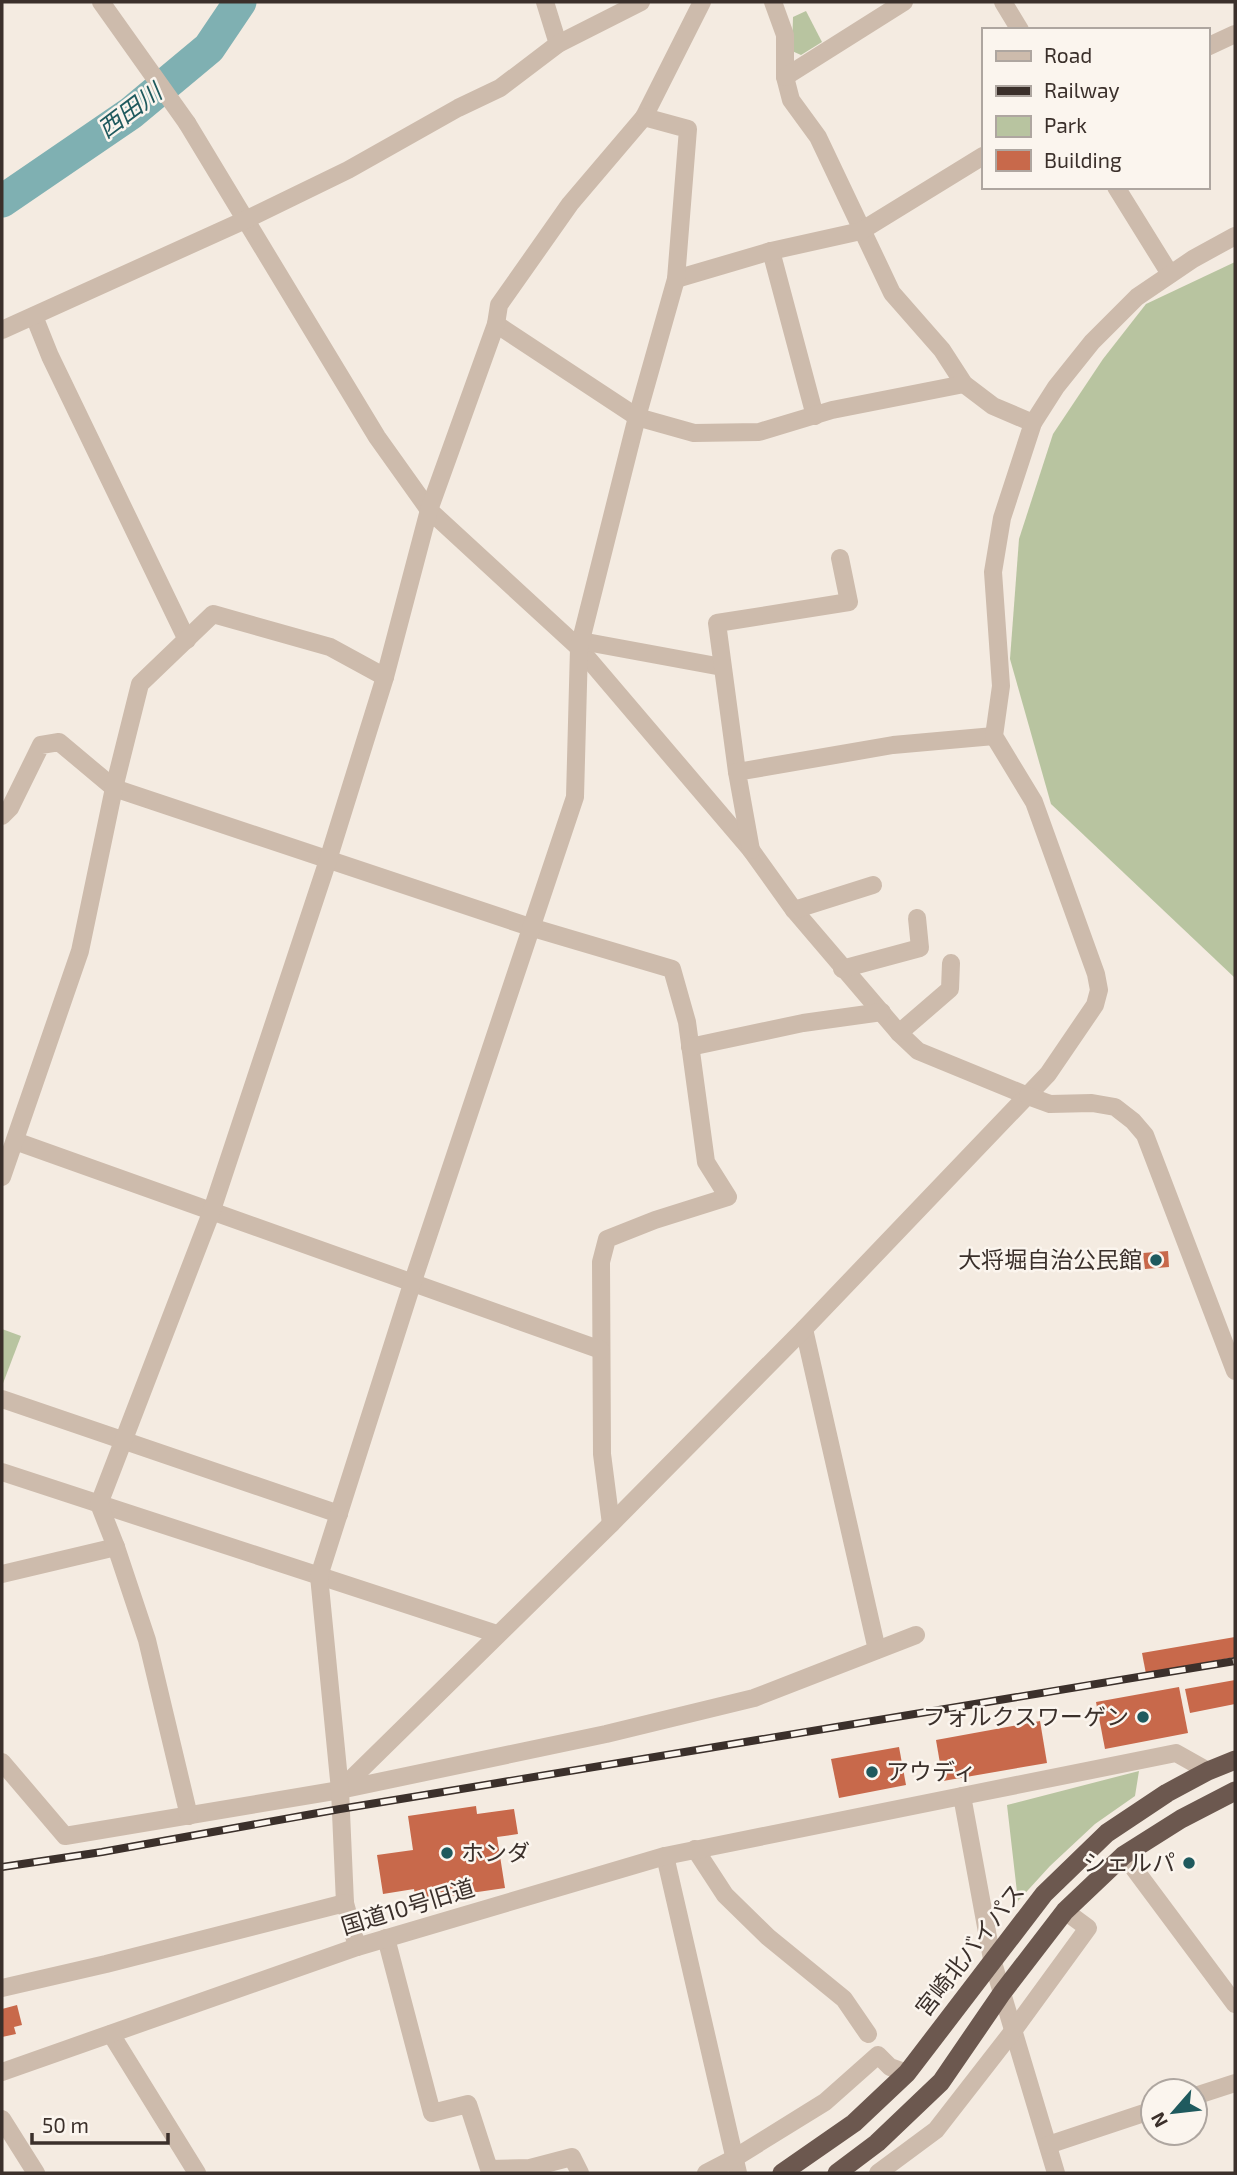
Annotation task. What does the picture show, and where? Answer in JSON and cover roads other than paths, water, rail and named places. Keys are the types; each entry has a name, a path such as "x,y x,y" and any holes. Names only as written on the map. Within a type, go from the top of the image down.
{"highway":[{"name":"宮崎北バイパス","path":"782,2173 854,2123 907,2073 1044,1894 1107,1833 1167,1793 1235,1760"},
{"path":"837,2173 877,2144 941,2082 1002,1993 1065,1911 1124,1855 1181,1819 1233,1792"}],"street":[{"path":"102,2 187,123 377,437 429,510 580,644 751,850 842,970 899,1033 918,1051 1050,1104 1092,1103 1115,1107 1145,1135 1235,1371"},
{"path":"545,2 558,44"},
{"path":"2,330 245,220 348,170 458,108 500,88 558,44 641,2"},
{"path":"189,1816 148,1640 117,1547 99,1504 211,1213 328,860 385,677 429,510 496,324 499,305 570,204 644,117 702,2"},
{"path":"773,2 785,35 785,77 791,100 818,137 892,293 942,350 964,384 993,406 1033,423"},
{"path":"1003,2 1019,28"},
{"path":"785,77 898,3"},
{"path":"1209,46 1235,34"},
{"path":"358,1947 345,1903 340,1790 319,1576 413,1281 575,797 580,644 637,417 676,279 688,129 644,117"},
{"path":"676,279 771,251 861,231 982,157"},
{"path":"1117,189 1170,274"},
{"path":"340,1790 611,1524 804,1329 1028,1096 1066,1051 1095,1006 1099,990 1096,974 1034,802 994,736 1001,686 993,572 1002,518 1033,423 1056,387 1092,342 1136,297 1235,236"},
{"path":"771,251 815,416"},
{"path":"34,316 50,356 187,640"},
{"path":"496,324 637,417 695,433 759,432 815,416 964,384"},
{"path":"751,850 737,772 717,623 849,602 840,558"},
{"path":"2,1177 80,951 114,788 141,684 213,614 330,647 385,677"},
{"path":"580,644 722,667"},
{"path":"737,772 892,745 994,736"},
{"path":"2,816 10,808 41,745 59,742 114,788 530,927 672,969 687,1022 706,1162 728,1198 655,1220 607,1240 601,1262 602,1454 611,1524"},
{"path":"794,910 873,885"},
{"path":"842,970 920,948 917,918"},
{"path":"899,1033 950,989 951,963"},
{"path":"690,1047 803,1023 882,1012"},
{"path":"15,1141 601,1350"},
{"path":"804,1329 877,1650"},
{"path":"2,1399 339,1514"},
{"path":"2,1472 497,1634"},
{"path":"2,1574 117,1547"},
{"path":"2,1762 65,1836 340,1790 606,1734 754,1698 916,1635"},
{"name":"国道10号旧道","path":"2,2072 358,1947 665,1856 1176,1753 1208,1771"},
{"path":"962,1796 992,1959 1056,2173"},
{"path":"695,1849 725,1895 768,1937 844,1999 868,2034"},
{"path":"1124,1855 1235,2004"},
{"path":"665,1856 735,2166"},
{"path":"2,1988 345,1903"},
{"path":"878,2173 936,2130 1088,1928 1065,1911"},
{"path":"386,1938 432,2113 468,2104 489,2169 530,2168 572,2157 580,2173"},
{"path":"111,2034 197,2173"},
{"path":"706,2173 735,2166 825,2102 878,2055 890,2067 907,2073"},
{"path":"1209,2091 1235,2082"},
{"path":"1048,2145 1139,2115"},
{"path":"2,2119 36,2173"}],"waterway":[{"name":"西田川","path":"2,201 131,113 209,48 240,2"}],"railway":[{"path":"2,1867 1235,1661"}],"place":[{"name":"大将堀自治公民館","path":"1156,1260"},
{"name":"フォルクスワーゲン","path":"1143,1717"},
{"name":"アウディ","path":"872,1772"},
{"name":"ホンダ","path":"447,1853"},
{"name":"シェルパ","path":"1189,1863"}]}
